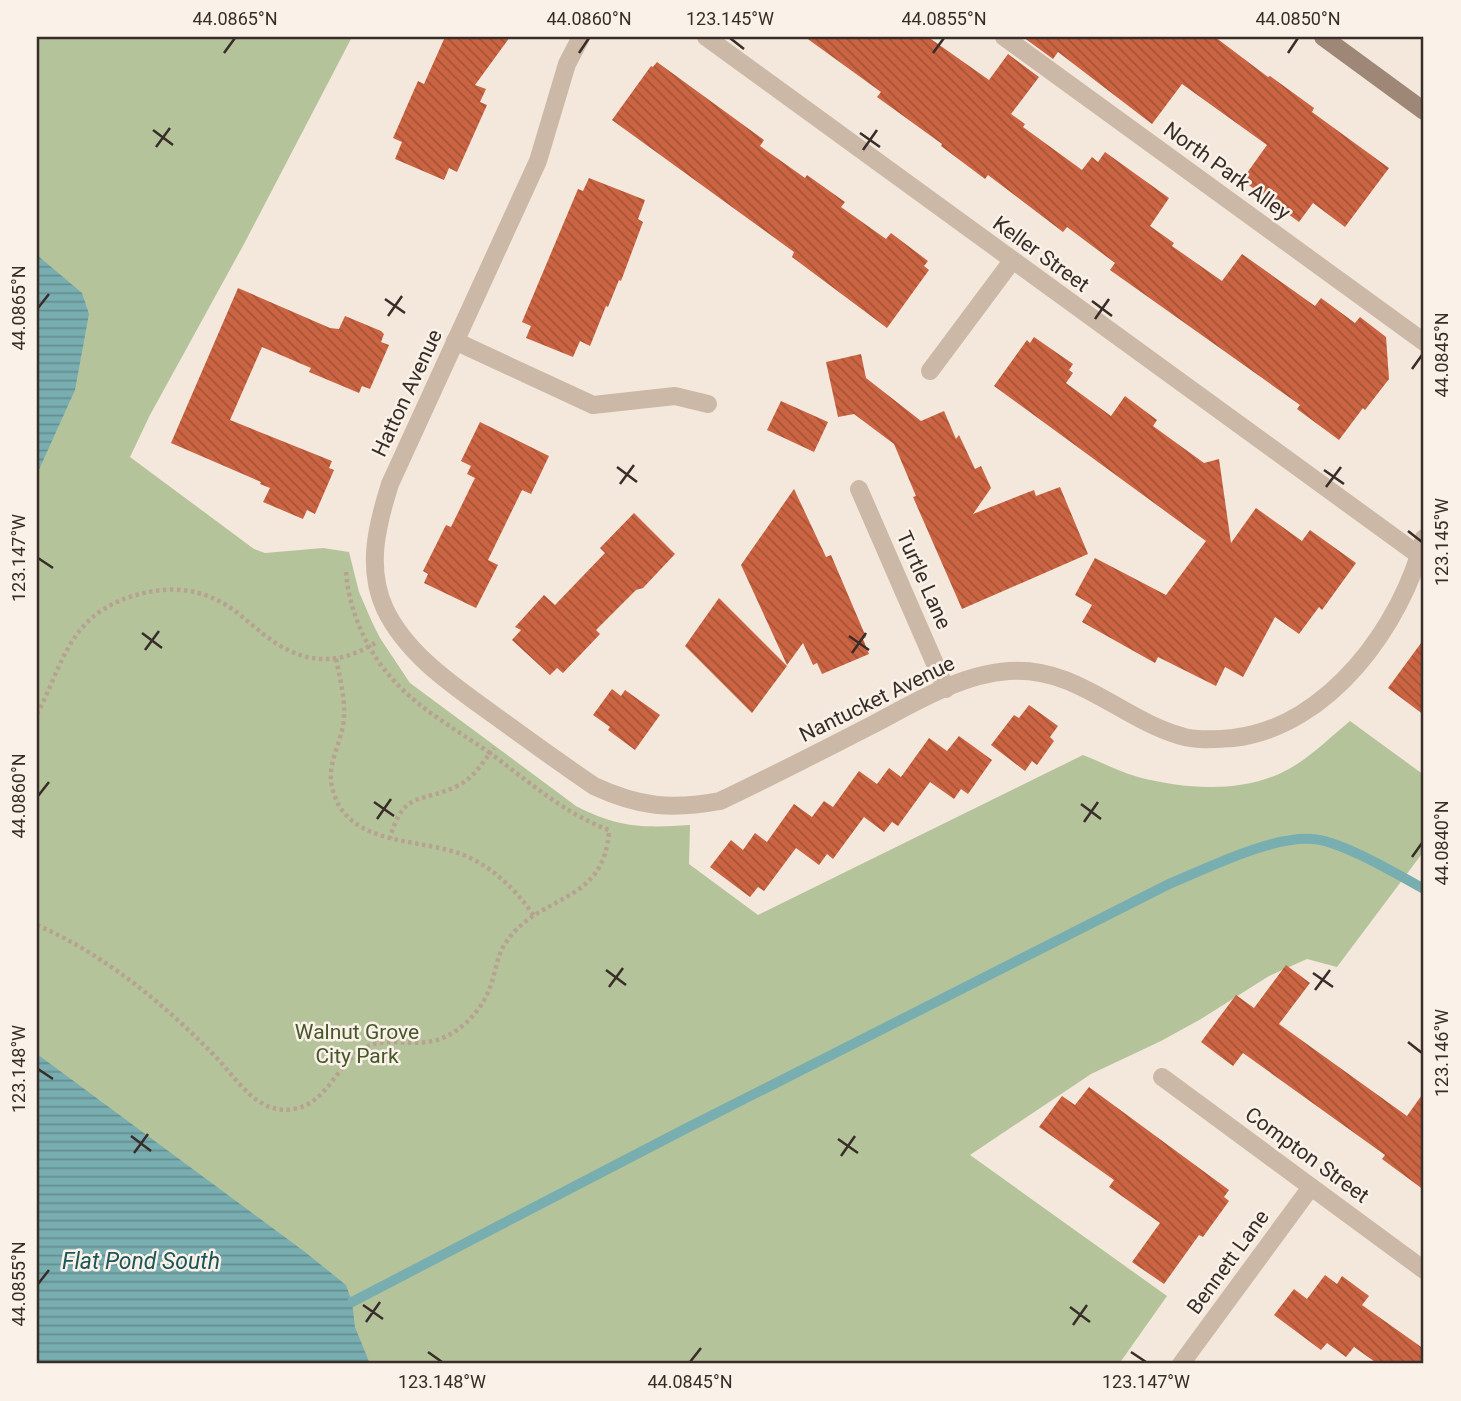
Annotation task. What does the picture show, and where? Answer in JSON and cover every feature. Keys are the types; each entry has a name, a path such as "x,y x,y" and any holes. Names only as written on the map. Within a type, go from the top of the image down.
{"street":[{"name":"Hatton Avenue","path":"512,728 440,675 397,629 384,607 376,576 374,546 390,484 538,161 567,64 581,37"},
{"name":"Keller Street","path":"706,37 1012,261 1422,547"},
{"name":"North Park Alley","path":"1004,37 1424,342"},
{"path":"1323,37 1424,111"},
{"path":"930,371 1012,261"},
{"path":"456,341 593,405 675,396 708,404"},
{"name":"Turtle Lane","path":"859,489 946,689"},
{"name":"Nantucket Avenue","path":"512,728 594,786 622,799 653,806 689,807 720,801 946,689 977,676 1011,671 1044,673 1070,680 1133,716 1183,737 1214,740 1249,736 1290,721 1325,696 1355,669 1403,598 1422,547"},
{"name":"Compton Street","path":"1162,1077 1424,1270"},
{"name":"Bennett Lane","path":"1181,1364 1311,1187"}],"path":[{"path":"37,714 72,643 89,620 108,606 127,597 156,590 182,590 206,595 233,610 289,651 315,658 336,659 359,653 397,629"},
{"path":"336,659 344,719 331,761 332,788 342,810 356,825 367,831 466,856 518,893 534,916"},
{"path":"390,838 399,813 409,802 461,784 474,773 512,728"},
{"path":"37,925 75,945 144,991 209,1049 255,1099 269,1107 296,1109 321,1094 364,1047 391,1041 428,1042 455,1032 469,1020 484,998 506,941 534,916 566,899 588,883 604,858 609,830 577,816 490,753"}],"green space":[{"name":"Walnut Grove City Park","path":"37,37 352,37 130,457 254,549 265,553 323,548 349,552 359,592 372,622 410,683 576,806 605,819 632,825 690,825 689,864 758,915 1083,755 1131,775 1156,781 1211,787 1247,784 1291,768 1350,721 1424,775 1424,851 1337,967 1307,959 1269,976 1201,1019 1091,1074 970,1155 1167,1296 1119,1364 37,1364"}],"water":[{"path":"37,255 82,293 89,314 75,390 37,474"},
{"name":"Flat Pond South","path":"37,1054 346,1285 352,1302 355,1327 370,1364 37,1364"}],"building":[{"path":"445,37 510,37 475,85 486,89 480,102 487,105 457,172 449,168 444,180 395,159 402,142 393,138 418,81 424,84"},
{"path":"805,37 928,37 989,80 1008,54 1039,77 1011,114 1025,124 1023,127 1082,170 1092,157 1098,162 1105,152 1169,198 1150,226 1174,243 1172,246 1222,281 1242,254 1315,306 1321,298 1355,323 1360,317 1386,337 1389,379 1339,440 1297,409 1300,405 1110,270 1115,263 1067,227 1063,232 988,175 985,179 877,97 881,92"},
{"path":"1023,37 1215,37 1314,108 1312,112 1389,168 1345,227 1313,203 1299,222 1242,180 1267,145 1182,84 1152,124 1058,52 1053,59"},
{"path":"657,62 764,140 760,146 845,202 841,207 886,239 891,233 928,261 924,266 929,270 887,328 792,257 794,252 612,120 651,66"},
{"path":"589,178 645,200 638,219 643,222 621,281 619,280 608,307 606,306 590,346 580,341 573,357 526,338 531,326 522,322 578,189 583,191"},
{"path":"238,288 330,328 339,329 345,316 381,331 384,334 381,342 389,345 370,389 362,386 359,393 309,372 311,368 262,347 230,420 332,461 329,468 334,470 315,514 307,510 303,519 263,502 270,488 260,484 261,482 171,443"},
{"path":"1034,337 1073,364 1069,370 1073,373 1066,383 1111,416 1125,396 1157,420 1153,426 1204,463 1219,459 1231,543 1256,508 1302,541 1310,530 1356,563 1322,610 1319,607 1299,634 1275,617 1243,677 1225,667 1216,686 1158,657 1155,663 1082,622 1092,605 1075,595 1095,558 1166,595 1206,541 994,386 1027,340 1030,343"},
{"path":"861,354 866,378 921,421 944,411 956,439 959,435 975,469 981,466 991,488 973,514 1034,490 1036,496 1060,487 1088,554 962,609 913,497 916,496 894,444 854,414 838,417 826,362"},
{"path":"781,401 828,422 814,452 767,430"},
{"path":"480,422 549,456 531,494 522,490 488,560 498,565 476,608 424,583 428,574 423,571 446,525 451,527 475,478 467,474 471,466 461,461"},
{"path":"794,489 826,557 831,555 866,637 863,639 869,654 822,674 817,663 813,665 803,643 787,665 741,565"},
{"path":"634,513 675,554 643,588 636,590 596,630 600,634 563,673 557,668 550,675 512,640 521,630 515,627 544,595 555,605 605,553 600,548"},
{"path":"719,598 787,666 752,713 685,646"},
{"path":"1424,639 1424,715 1388,688"},
{"path":"612,689 621,696 625,690 660,715 635,750 593,715"},
{"path":"1029,705 1058,726 1050,737 1054,741 1037,765 1032,761 1025,771 991,745 1014,715 1019,718"},
{"path":"959,736 992,760 968,794 961,789 954,799 930,782 898,826 892,822 884,832 864,817 833,859 827,854 819,865 796,848 764,891 758,887 750,897 710,867 731,840 743,850 755,833 767,842 794,804 812,817 824,801 833,807 859,771 877,784 889,768 901,777 929,738 947,751"},
{"path":"1286,965 1310,983 1279,1024 1407,1116 1424,1092 1424,1190 1382,1159 1385,1155 1243,1053 1233,1066 1201,1042 1236,995 1254,1008"},
{"path":"1089,1087 1229,1190 1224,1197 1229,1201 1203,1237 1199,1235 1164,1284 1132,1262 1160,1223 1109,1187 1114,1180 1039,1127 1062,1096 1075,1105"},
{"path":"1325,1275 1337,1284 1342,1276 1369,1296 1362,1305 1424,1349 1424,1364 1378,1364 1354,1347 1346,1357 1327,1343 1321,1350 1274,1315 1294,1289 1307,1299"}],"waterway":[{"path":"352,1302 685,1129 1169,884 1240,854 1296,839 1324,841 1369,859 1424,889"}]}
